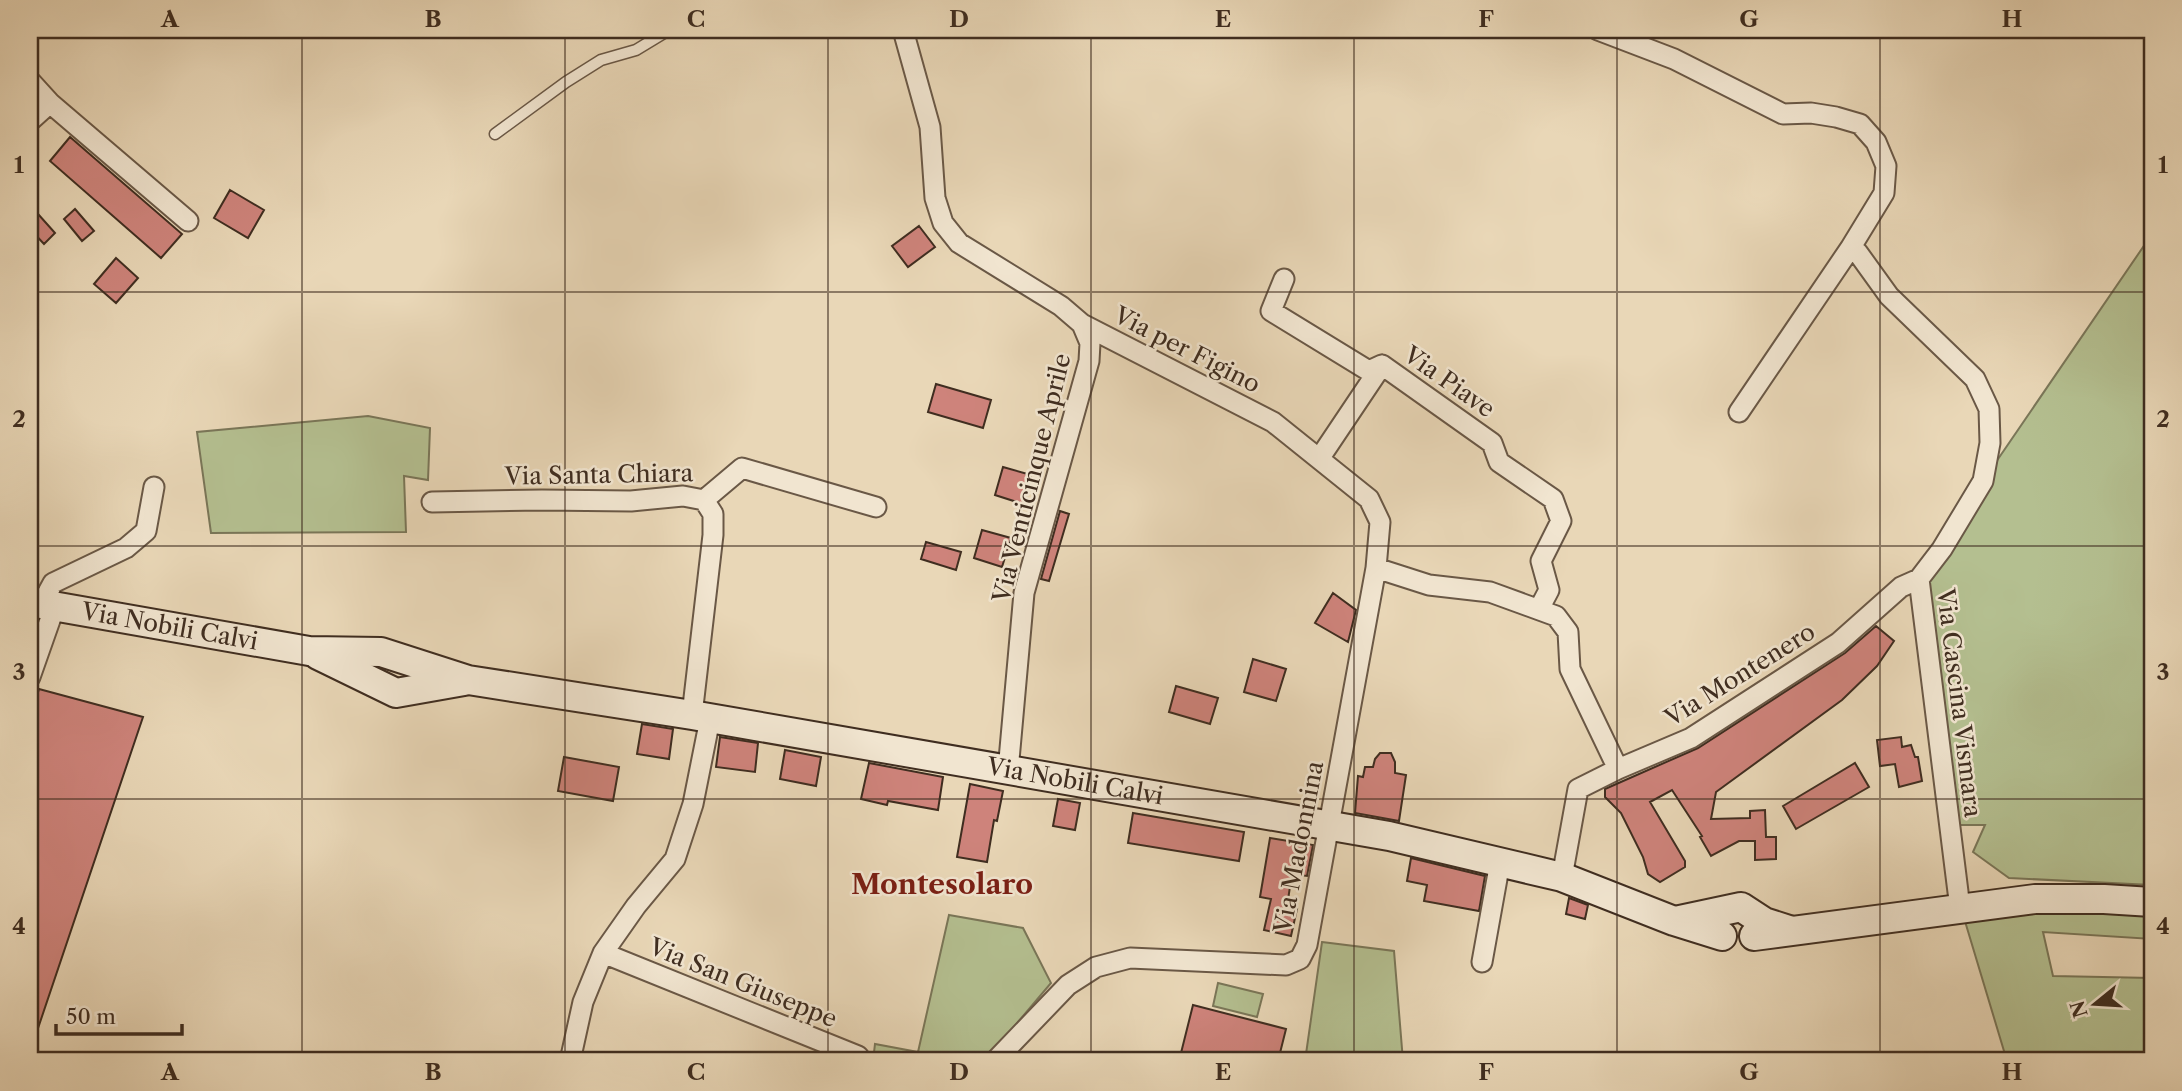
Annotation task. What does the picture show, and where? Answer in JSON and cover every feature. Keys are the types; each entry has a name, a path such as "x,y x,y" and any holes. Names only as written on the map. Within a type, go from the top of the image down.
{"main road":[{"name":"Via Nobili Calvi","path":"42,604 309,651 381,652 468,680 701,717 1388,836 1562,877 1674,921 1723,924 1730,943 1738,945 1749,941 1753,925 1796,932 1961,908"},
{"path":"1961,908 2035,899 2152,902"}],"street":[{"name":"Via per Figino","path":"903,30 930,127 935,198 943,223 959,243 1061,306 1083,324 1273,422 1369,499 1380,522 1376,568"},
{"path":"1598,30 1674,59 1783,114 1811,113 1860,124 1876,142 1886,166 1884,193 1851,247 1739,412"},
{"path":"30,82 37,112 188,221"},
{"name":"Via Cascina Vismara","path":"1851,247 1889,296 1975,379 1989,409 1990,443 1983,481 1942,550 1919,579 1961,908"},
{"name":"Via Piave","path":"1284,279 1271,311 1369,371 1382,365"},
{"name":"Via Venticinque Aprile","path":"1008,771 1024,593 1089,361 1090,343 1083,324"},
{"name":"Via Piave","path":"1319,458 1382,365"},
{"name":"Via Piave","path":"1382,365 1492,443 1499,462 1553,499 1561,521 1541,561 1549,590 1547,612"},
{"name":"Via Santa Chiara","path":"432,502 631,501 683,496 704,500 742,468 876,507"},
{"path":"30,677 42,604 53,583 126,548 146,531 154,486"},
{"path":"570,1061 583,1002 603,953 636,906 675,859 693,804 713,535 713,514 704,500"},
{"path":"1376,568 1429,585 1490,592 1547,612 1568,632 1570,669 1618,769"},
{"name":"Via Madonnina","path":"995,1061 1068,985 1096,967 1130,958 1286,965 1300,958 1307,945 1376,568"},
{"name":"Via Montenero","path":"1562,877 1578,789 1691,738 1838,643 1901,587 1919,579"},
{"path":"1482,962 1500,862"},
{"name":"Via San Giuseppe","path":"603,953 858,1056 862,1061"}],"lane":[{"path":"495,134 601,60 636,50 669,30"}],"green space":[{"path":"2152,234 2152,885 2009,878 1973,852 1985,825 1950,825 1924,574 1983,481"},
{"path":"368,416 430,428 428,480 404,476 406,532 211,533 197,432"},
{"path":"2152,902 2152,939 2043,932 2053,976 2152,978 2152,1061 2007,1061 1961,908"},
{"path":"949,915 1023,928 1051,983 985,1061 873,1061 875,1044 918,1052"},
{"path":"1322,942 1394,951 1403,1061 1305,1061"},
{"path":"1218,983 1263,994 1257,1017 1213,1006"}],"building":[{"path":"70,137 182,234 161,258 50,161"},
{"path":"230,190 264,210 248,238 214,218"},
{"path":"30,205 55,233 44,244 30,229"},
{"path":"75,209 94,231 82,241 64,219"},
{"path":"919,226 935,247 908,267 892,246"},
{"path":"116,258 138,278 116,303 94,284"},
{"path":"936,384 991,400 983,428 928,412"},
{"path":"1003,467 1031,475 1023,504 995,495"},
{"path":"1060,511 1069,514 1049,581 1041,579"},
{"path":"982,530 1011,538 1002,567 974,558"},
{"path":"926,542 961,552 956,570 921,559"},
{"path":"1333,593 1356,610 1348,642 1315,623"},
{"path":"1876,626 1894,641 1877,666 1842,700 1716,792 1711,819 1750,818 1750,811 1765,810 1766,837 1776,837 1776,859 1755,860 1755,841 1739,841 1711,856 1700,837 1702,836 1672,790 1650,802 1685,861 1685,867 1660,882 1648,874 1643,857 1621,813 1605,797 1605,789 1698,748 1845,653"},
{"path":"1253,659 1286,669 1276,701 1244,692"},
{"path":"1176,686 1218,698 1210,724 1169,712"},
{"path":"39,689 143,717 32,1046 30,719"},
{"path":"642,724 673,729 669,759 637,754"},
{"path":"720,737 758,743 755,772 716,767"},
{"path":"1901,737 1902,747 1911,745 1915,757 1918,757 1922,781 1899,787 1895,764 1880,766 1877,740"},
{"path":"785,750 821,757 816,786 780,779"},
{"path":"1380,753 1391,753 1395,762 1395,773 1406,775 1399,821 1355,813 1358,776 1363,777 1365,767 1373,767"},
{"path":"564,757 619,767 613,801 558,791"},
{"path":"869,763 943,777 938,810 888,801 887,805 861,799"},
{"path":"1855,763 1869,787 1796,829 1783,806"},
{"path":"970,784 1003,791 997,821 994,820 987,862 957,857"},
{"path":"1058,799 1080,803 1075,830 1053,826"},
{"path":"1133,813 1244,832 1239,861 1128,843"},
{"path":"1270,838 1313,845 1307,876 1292,874 1287,906 1297,909 1291,936 1264,930 1271,899 1260,897"},
{"path":"1411,858 1485,876 1479,911 1424,901 1427,885 1407,881"},
{"path":"1569,898 1588,905 1585,919 1566,914"},
{"path":"1193,1005 1286,1029 1278,1061 1179,1061"}],"district":[{"name":"Montesolaro","path":"942,884"}]}
